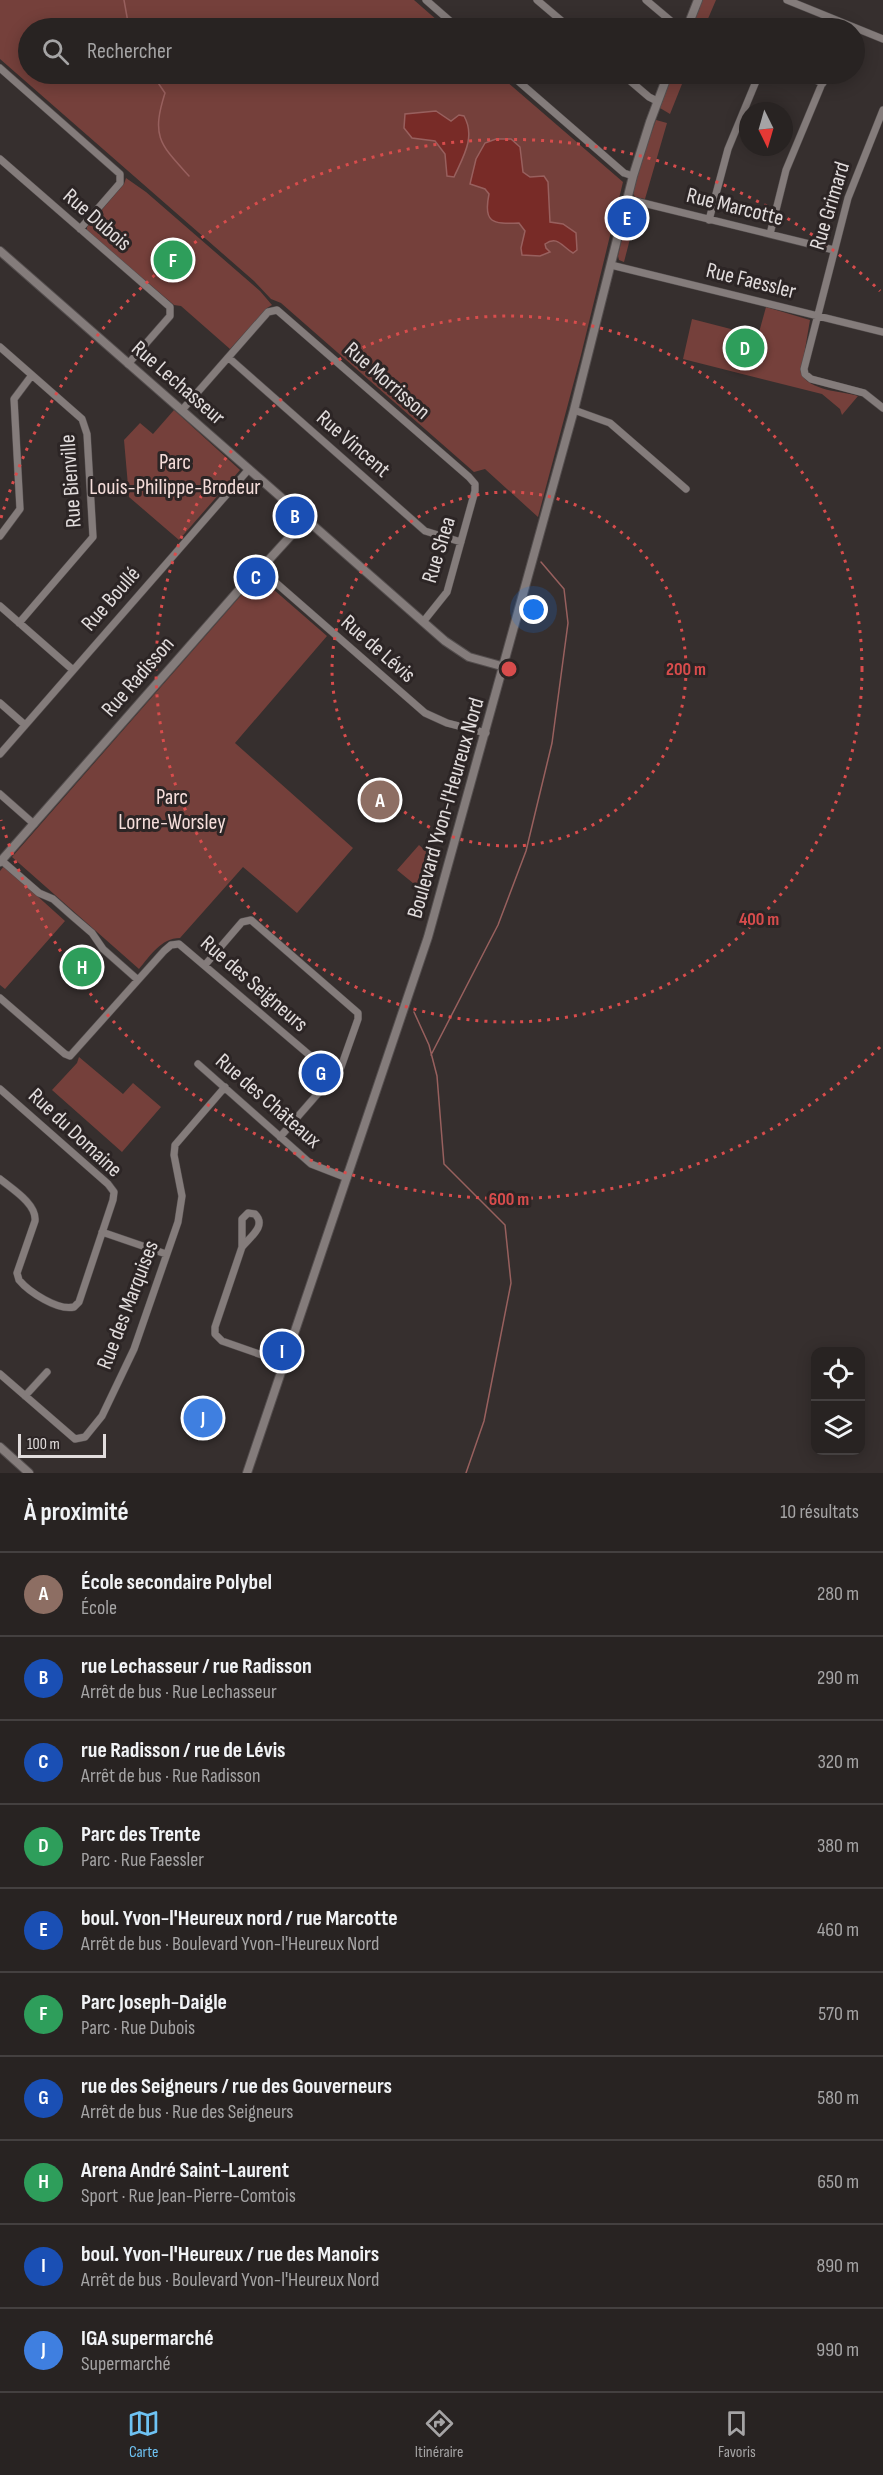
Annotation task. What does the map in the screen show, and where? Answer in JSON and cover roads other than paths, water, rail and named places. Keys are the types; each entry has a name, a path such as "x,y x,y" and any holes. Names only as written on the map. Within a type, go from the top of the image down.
{"street":[{"path":"426,0 447,18"},
{"path":"537,0 558,18"},
{"path":"646,0 667,18"},
{"path":"690,18 698,0"},
{"path":"789,0 828,18"},
{"path":"865,33 883,39"},
{"path":"0,68 18,84"},
{"path":"18,84 118,172 121,178 119,184 80,229"},
{"path":"522,84 624,173 633,176"},
{"path":"634,84 657,101"},
{"name":"Boulevard Yvon-l'Heureux Nord","path":"247,1473 428,937 505,667 574,410 633,176 664,84"},
{"path":"709,220 728,148 755,84"},
{"path":"770,234 786,170 823,84"},
{"name":"Rue Grimard","path":"883,110 849,193 805,367 806,376 814,381 864,393 883,408"},
{"name":"Rue Dubois","path":"0,159 171,308 170,316 128,364"},
{"name":"Rue Marcotte","path":"627,199 834,250"},
{"name":"Rue Lechasseur","path":"0,251 423,622 460,652 477,660 505,667"},
{"name":"Rue Faessler","path":"611,265 883,332"},
{"name":"Rue Morrisson","path":"229,358 268,312 274,309 284,315 475,484"},
{"name":"Rue Bienville","path":"0,347 86,425 94,531 92,539 19,623"},
{"path":"182,410 229,358"},
{"name":"Rue Vincent","path":"229,358 425,531 461,542"},
{"path":"0,536 20,509 14,399 32,375"},
{"path":"574,410 610,423 686,489"},
{"name":"Rue Boullé","path":"0,754 249,469"},
{"name":"Rue Shea","path":"423,622 447,592 476,491 475,484"},
{"name":"Rue Radisson","path":"1,861 259,568 306,519"},
{"name":"Rue de Lévis","path":"259,568 425,712 447,723 486,733"},
{"path":"0,606 73,670"},
{"path":"0,703 25,725"},
{"path":"0,794 34,824"},
{"path":"0,998 69,1056 138,980 103,949 92,933 72,915 53,899 39,893 1,861"},
{"path":"205,965 243,921 253,920 358,1013 342,1066 280,1137"},
{"name":"Rue des Seigneurs","path":"138,980 166,949 177,944 184,947 334,1076"},
{"name":"Rue des Châteaux","path":"198,1064 314,1166 347,1178"},
{"name":"Rue des Marquises","path":"0,1374 73,1438 80,1439 86,1436 102,1416 134,1349 178,1222 181,1203 180,1181 174,1155 175,1146 225,1088"},
{"name":"Rue du Domaine","path":"0,1089 111,1186 114,1198 79,1302 73,1308 44,1299 19,1280 18,1271 36,1213 32,1206 0,1179"},
{"path":"242,1246 260,1225 259,1218 254,1213 248,1213 242,1219 242,1246 215,1326 215,1334 222,1341 285,1363"},
{"path":"102,1232 166,1254"},
{"path":"25,1396 47,1371"},
{"path":"2,1452 29,1473"}],"waterway":[{"path":"124,0 127,18"},
{"path":"159,84 165,93 159,120 161,139 171,156 189,176"},
{"path":"431,1055 498,925 526,851 552,743 568,623 564,589 541,562"},
{"path":"414,1012 429,1045 437,1076 444,1164 505,1225 511,1283 484,1421 466,1473"}],"place":[{"name":"boul. Yvon-l'Heureux nord / rue Marcotte","path":"627,218"},
{"name":"Parc Joseph-Daigle","path":"173,260"},
{"name":"Parc des Trente","path":"745,348"},
{"name":"rue Lechasseur / rue Radisson","path":"295,516"},
{"name":"rue Radisson / rue de Lévis","path":"256,577"},
{"name":"École secondaire Polybel","path":"380,800"},
{"name":"Arena André Saint-Laurent","path":"82,967"},
{"name":"rue des Seigneurs / rue des Gouverneurs","path":"321,1073"},
{"name":"boul. Yvon-l'Heureux / rue des Manoirs","path":"282,1351"},
{"name":"IGA supermarché","path":"203,1418"}],"park label":[{"name":"Parc Louis-Philippe-Brodeur","path":"175,474"},
{"name":"Parc Lorne-Worsley","path":"172,810"}]}
